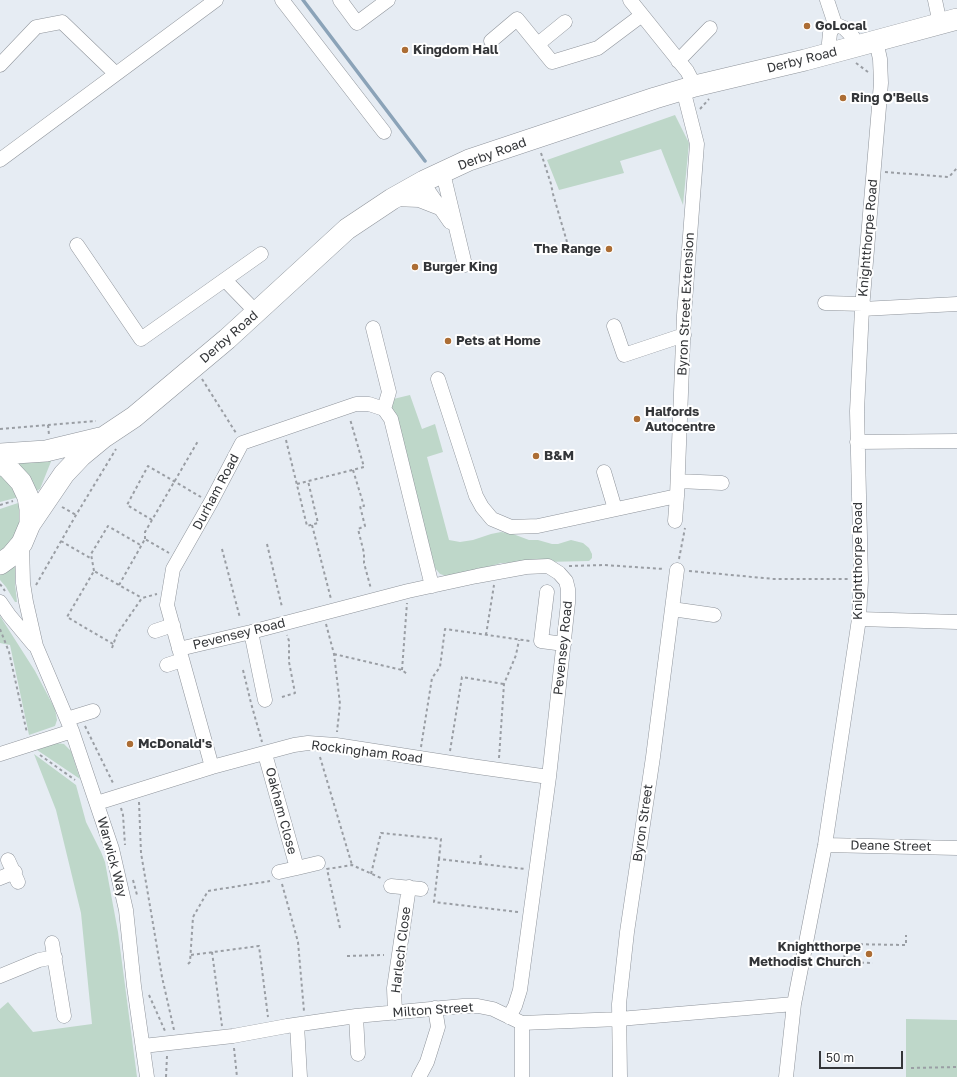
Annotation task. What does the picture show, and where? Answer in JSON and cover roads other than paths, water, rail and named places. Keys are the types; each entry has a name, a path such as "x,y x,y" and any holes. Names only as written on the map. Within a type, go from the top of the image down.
{"highway":[{"name":"Derby Road","path":"0,564 11,556 64,474 81,456 134,417 257,313 284,286 347,229 392,199 469,160 655,98 689,88 832,53 862,50 948,21"},
{"name":"Derby Road","path":"0,454 46,451 109,434"},
{"path":"0,463 15,474 27,493 30,509 26,534"}],"street":[{"path":"0,160 216,0"},
{"path":"282,0 384,132"},
{"path":"340,0 357,23 388,0"},
{"name":"Byron Street Extension","path":"630,0 687,71 697,144 684,335 678,496 675,521"},
{"path":"827,0 835,24 830,33 829,43 832,53"},
{"path":"935,0 948,21"},
{"path":"491,41 517,19 552,62 598,48 642,15"},
{"path":"0,65 36,27 62,22 116,74"},
{"path":"538,44 565,22"},
{"path":"835,24 844,28 853,37 862,50"},
{"path":"678,61 710,28"},
{"name":"Knightthorpe Road","path":"786,1077 794,1004 825,845 859,619 861,580 857,411 862,307 881,83 880,59 862,50"},
{"path":"433,177 427,189 442,209 457,235"},
{"path":"433,177 457,235 466,265"},
{"path":"392,199 418,200 442,209"},
{"path":"77,245 141,339 261,254"},
{"path":"225,280 257,313"},
{"path":"825,303 862,307 957,304"},
{"path":"614,326 624,355 684,335"},
{"path":"373,328 389,392 384,409 391,419 407,502 432,586"},
{"path":"438,379 476,496 492,520 510,527 538,526 678,496"},
{"name":"Durham Road","path":"212,766 167,605 173,569 211,502 242,442 356,404 369,404 384,409"},
{"path":"857,442 957,441"},
{"path":"604,472 615,509"},
{"path":"678,481 722,483"},
{"name":"Warwick Way","path":"26,534 23,583 36,646"},
{"name":"Pevensey Road","path":"167,665 180,655 251,632 408,591 526,567 548,566 559,573 566,581 568,589 564,644 549,777 520,990 509,1017"},
{"name":"Byron Street","path":"620,1077 619,1004 627,932 653,758 677,570"},
{"path":"547,592 541,641 564,644"},
{"name":"Warwick Way","path":"0,602 9,615 36,646 78,719 97,804 112,849 126,910 134,986 147,1077"},
{"path":"672,609 714,615"},
{"path":"859,619 957,622"},
{"path":"155,631 173,625"},
{"path":"251,632 265,700"},
{"path":"0,754 32,744 78,719"},
{"name":"Rockingham Road","path":"97,804 212,766 265,754 294,745 308,743 329,744 549,777"},
{"name":"Oakham Close","path":"265,754 297,868"},
{"name":"Deane Street","path":"825,845 957,848"},
{"path":"0,878 16,877 8,860"},
{"name":"Oakham Close","path":"280,876 297,868 318,863"},
{"name":"Harlech Close","path":"391,886 415,888 394,988 395,1013"},
{"path":"0,976 39,960 54,950 64,1016"},
{"name":"Milton Street","path":"143,1046 228,1036 356,1016 435,1008 478,1006 493,1009 522,1023 620,1019 794,1004"},
{"path":"419,1077 427,1062 438,1028 435,1008"},
{"path":"356,1016 358,1054"},
{"path":"522,1023 522,1077"},
{"path":"300,1077 301,1025"}],"waterway":[{"path":"303,0 425,161"}],"place":[{"name":"GoLocal","path":"807,26"},
{"name":"Kingdom Hall","path":"405,50"},
{"name":"Ring O'Bells","path":"843,98"},
{"name":"The Range","path":"609,249"},
{"name":"Burger King","path":"415,267"},
{"name":"Pets at Home","path":"448,341"},
{"name":"Halfords Autocentre","path":"637,419"},
{"name":"B&M","path":"536,456"},
{"name":"McDonald's","path":"130,744"},
{"name":"Knightthorpe Methodist Church","path":"869,954"}]}
